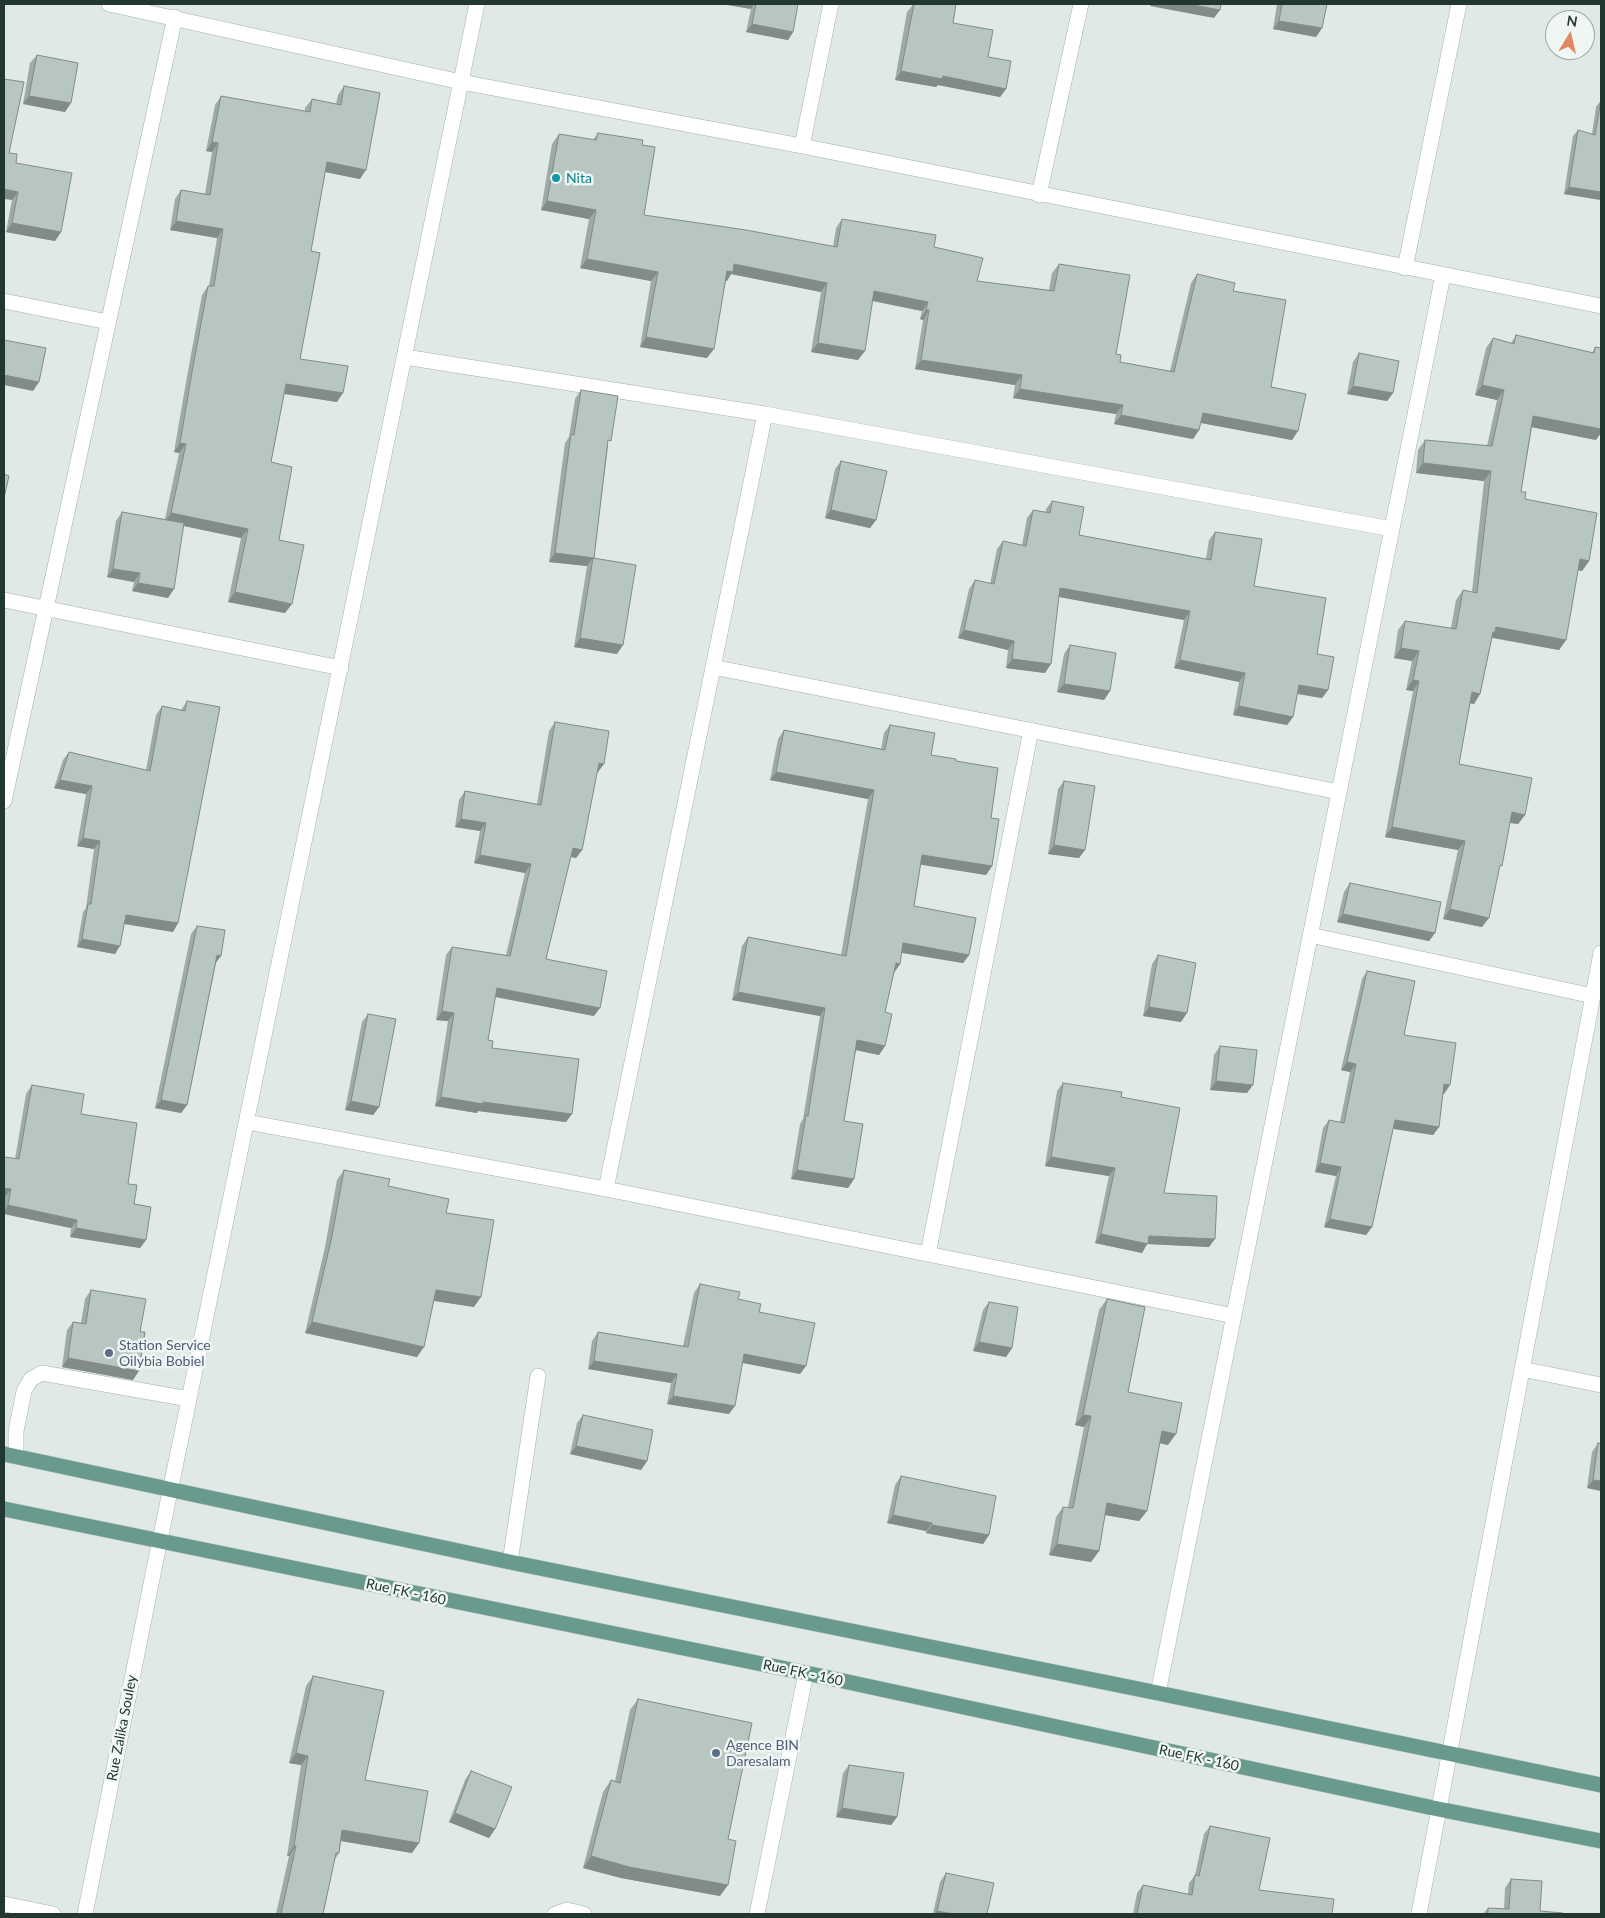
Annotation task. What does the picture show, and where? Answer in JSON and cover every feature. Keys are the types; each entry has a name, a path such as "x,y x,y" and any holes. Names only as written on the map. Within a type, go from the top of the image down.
{"main road":[{"path":"10,1455 510,1562 1601,1785"},
{"name":"Rue FK - 160","path":"4,1509 806,1673 1438,1809 1601,1841"}],"street":[{"path":"109,4 175,17 461,82 802,146 1039,195 1601,306"},
{"name":"Rue Zalika Souley","path":"85,1914 160,1542 478,4"},
{"path":"802,146 831,4"},
{"path":"1039,195 1081,4"},
{"path":"1405,268 1459,4"},
{"path":"4,801 175,17"},
{"path":"1158,1693 1443,275"},
{"path":"4,301 108,322"},
{"path":"405,357 765,414 1392,529"},
{"path":"606,1190 765,414"},
{"path":"4,600 340,668"},
{"path":"713,666 1339,792"},
{"path":"928,1254 1030,730"},
{"path":"1310,935 1593,996"},
{"path":"1419,1914 1601,953"},
{"path":"247,1122 606,1190 1234,1316"},
{"path":"1522,1369 1601,1385"},
{"path":"10,1455 24,1391 31,1379 42,1373 190,1399"},
{"path":"510,1562 538,1376"},
{"path":"757,1914 806,1673"},
{"path":"4,1904 52,1914"},
{"path":"555,1914 567,1910 584,1914"}],"building":[{"path":"756,4 798,4 793,32 752,24"},
{"path":"914,4 956,4 953,23 993,30 988,57 1011,61 1006,89 943,76 942,79 901,71"},
{"path":"1188,4 1221,4 1220,10"},
{"path":"1282,4 1327,4 1322,28 1279,21"},
{"path":"37,55 78,63 71,103 29,96"},
{"path":"4,79 24,82 9,153 17,154 16,163 72,173 61,232 12,223 18,192 4,189"},
{"path":"344,86 380,93 366,170 327,162 311,251 320,253 300,359 348,366 343,393 286,384 271,462 292,467 279,540 304,545 292,604 235,592 248,529 171,513 186,444 180,443 192,372 208,286 214,286 223,229 176,221 181,190 210,195 218,143 212,142 221,96 310,112 312,99 341,105"},
{"path":"1601,100 1601,192 1569,187 1578,130 1595,135"},
{"path":"598,133 643,140 642,145 655,147 644,215 746,230 837,247 842,219 936,235 934,247 983,258 977,281 1054,291 1059,264 1130,275 1116,354 1121,355 1120,362 1174,372 1197,274 1235,283 1233,291 1286,300 1271,387 1306,394 1298,431 1203,413 1199,430 1121,415 1123,405 1020,389 1022,375 921,360 929,310 926,310 928,302 874,291 865,351 818,343 827,283 734,264 733,272 727,271 714,349 646,337 658,272 587,259 596,210 547,201 559,134 596,140"},
{"path":"1516,335 1594,353 1595,347 1601,348 1601,429 1533,416 1521,492 1526,492 1525,499 1597,513 1589,561 1580,559 1566,640 1496,627 1495,632 1493,632 1480,694 1472,692 1459,764 1532,778 1525,815 1512,812 1502,866 1500,865 1489,918 1450,909 1465,841 1392,827 1419,681 1413,680 1419,651 1401,648 1405,621 1456,629 1463,590 1477,593 1491,471 1423,463 1425,440 1492,446 1504,390 1482,385 1493,338 1514,344"},
{"path":"4,340 46,348 39,382 4,375"},
{"path":"1359,353 1399,361 1393,393 1353,386"},
{"path":"581,390 618,396 611,441 608,440 594,558 555,553 571,434 574,435"},
{"path":"841,461 887,471 876,520 831,510"},
{"path":"4,474 9,476 4,498"},
{"path":"1052,501 1084,507 1079,535 1211,560 1215,532 1262,539 1254,586 1326,598 1317,654 1334,657 1328,690 1299,685 1293,717 1239,706 1245,673 1180,660 1190,611 1060,588 1051,664 1012,659 1014,641 964,630 975,580 994,584 1003,541 1026,546 1033,510 1050,513"},
{"path":"122,512 184,523 174,589 138,583 140,573 113,569"},
{"path":"593,558 636,565 623,645 580,638"},
{"path":"1070,645 1116,653 1110,691 1064,684"},
{"path":"187,701 220,707 178,923 126,915 120,946 82,939 88,904 91,904 100,841 83,838 92,786 60,780 69,752 150,771 162,706 185,711"},
{"path":"555,722 609,731 604,764 599,763 582,850 573,848 546,959 607,971 600,1008 497,988 488,1040 493,1041 492,1048 579,1059 572,1114 483,1102 483,1104 441,1097 454,1013 442,1011 452,947 510,956 531,864 480,855 486,823 461,819 465,791 541,805"},
{"path":"890,725 935,733 931,755 998,768 991,818 999,819 992,866 922,855 914,906 976,918 969,955 903,943 900,964 896,963 885,1012 892,1014 885,1046 857,1040 844,1121 863,1124 854,1179 797,1170 806,1115 808,1116 825,1008 738,992 748,937 846,956 874,790 776,772 784,730 885,750"},
{"path":"1064,781 1095,786 1085,850 1054,845"},
{"path":"1350,883 1441,902 1435,933 1343,914"},
{"path":"197,926 225,930 221,956 217,955 187,1105 161,1100"},
{"path":"1158,955 1196,963 1187,1013 1149,1007"},
{"path":"1367,971 1415,981 1404,1035 1456,1043 1450,1085 1444,1084 1439,1127 1395,1120 1372,1227 1330,1219 1341,1167 1320,1163 1329,1120 1344,1123 1356,1064 1347,1062"},
{"path":"368,1014 396,1019 379,1107 351,1101"},
{"path":"1220,1046 1257,1050 1253,1085 1216,1081"},
{"path":"1063,1083 1122,1092 1121,1097 1180,1108 1164,1193 1217,1196 1215,1239 1149,1236 1148,1244 1101,1234 1115,1168 1051,1157"},
{"path":"32,1085 84,1094 81,1114 137,1123 128,1184 137,1185 134,1204 151,1207 146,1240 76,1228 77,1220 8,1205 11,1189 4,1188 4,1157 19,1159"},
{"path":"344,1170 390,1179 388,1186 449,1199 446,1213 494,1220 481,1297 436,1290 424,1347 312,1322 332,1236"},
{"path":"700,1284 740,1292 738,1299 761,1304 759,1312 815,1323 806,1366 744,1354 735,1406 673,1396 677,1374 594,1361 598,1332 688,1347"},
{"path":"91,1290 146,1299 140,1332 145,1332 139,1371 68,1358 73,1322 86,1324"},
{"path":"1107,1299 1145,1307 1128,1392 1182,1403 1176,1434 1162,1431 1147,1511 1107,1503 1099,1551 1057,1544 1063,1507 1073,1508 1091,1416 1083,1415"},
{"path":"989,1302 1018,1307 1012,1348 979,1342"},
{"path":"583,1415 653,1430 647,1461 576,1446"},
{"path":"1598,1443 1601,1444 1601,1481 1593,1480"},
{"path":"901,1476 996,1496 989,1535 932,1525 932,1523 893,1515"},
{"path":"313,1676 384,1691 365,1780 428,1791 419,1843 342,1830 339,1853 336,1853 323,1914 281,1914 296,1846 294,1846 308,1756 296,1753"},
{"path":"638,1699 752,1723 728,1839 736,1841 728,1885 629,1867 591,1856 611,1780 620,1783"},
{"path":"849,1765 904,1773 897,1817 842,1808"},
{"path":"471,1771 512,1787 495,1829 455,1813"},
{"path":"1210,1826 1270,1838 1259,1890 1334,1899 1332,1914 1137,1914 1143,1885 1192,1895 1195,1875 1199,1876"},
{"path":"946,1873 994,1883 987,1914 954,1914 937,1911"},
{"path":"1511,1879 1542,1881 1540,1911 1563,1914 1488,1914 1488,1908 1509,1909"}],"place":[{"name":"Nita","path":"556,178"},
{"name":"Station Service Oilybia Bobiel","path":"109,1353"},
{"name":"Agence BIN Daresalam","path":"716,1753"}]}
